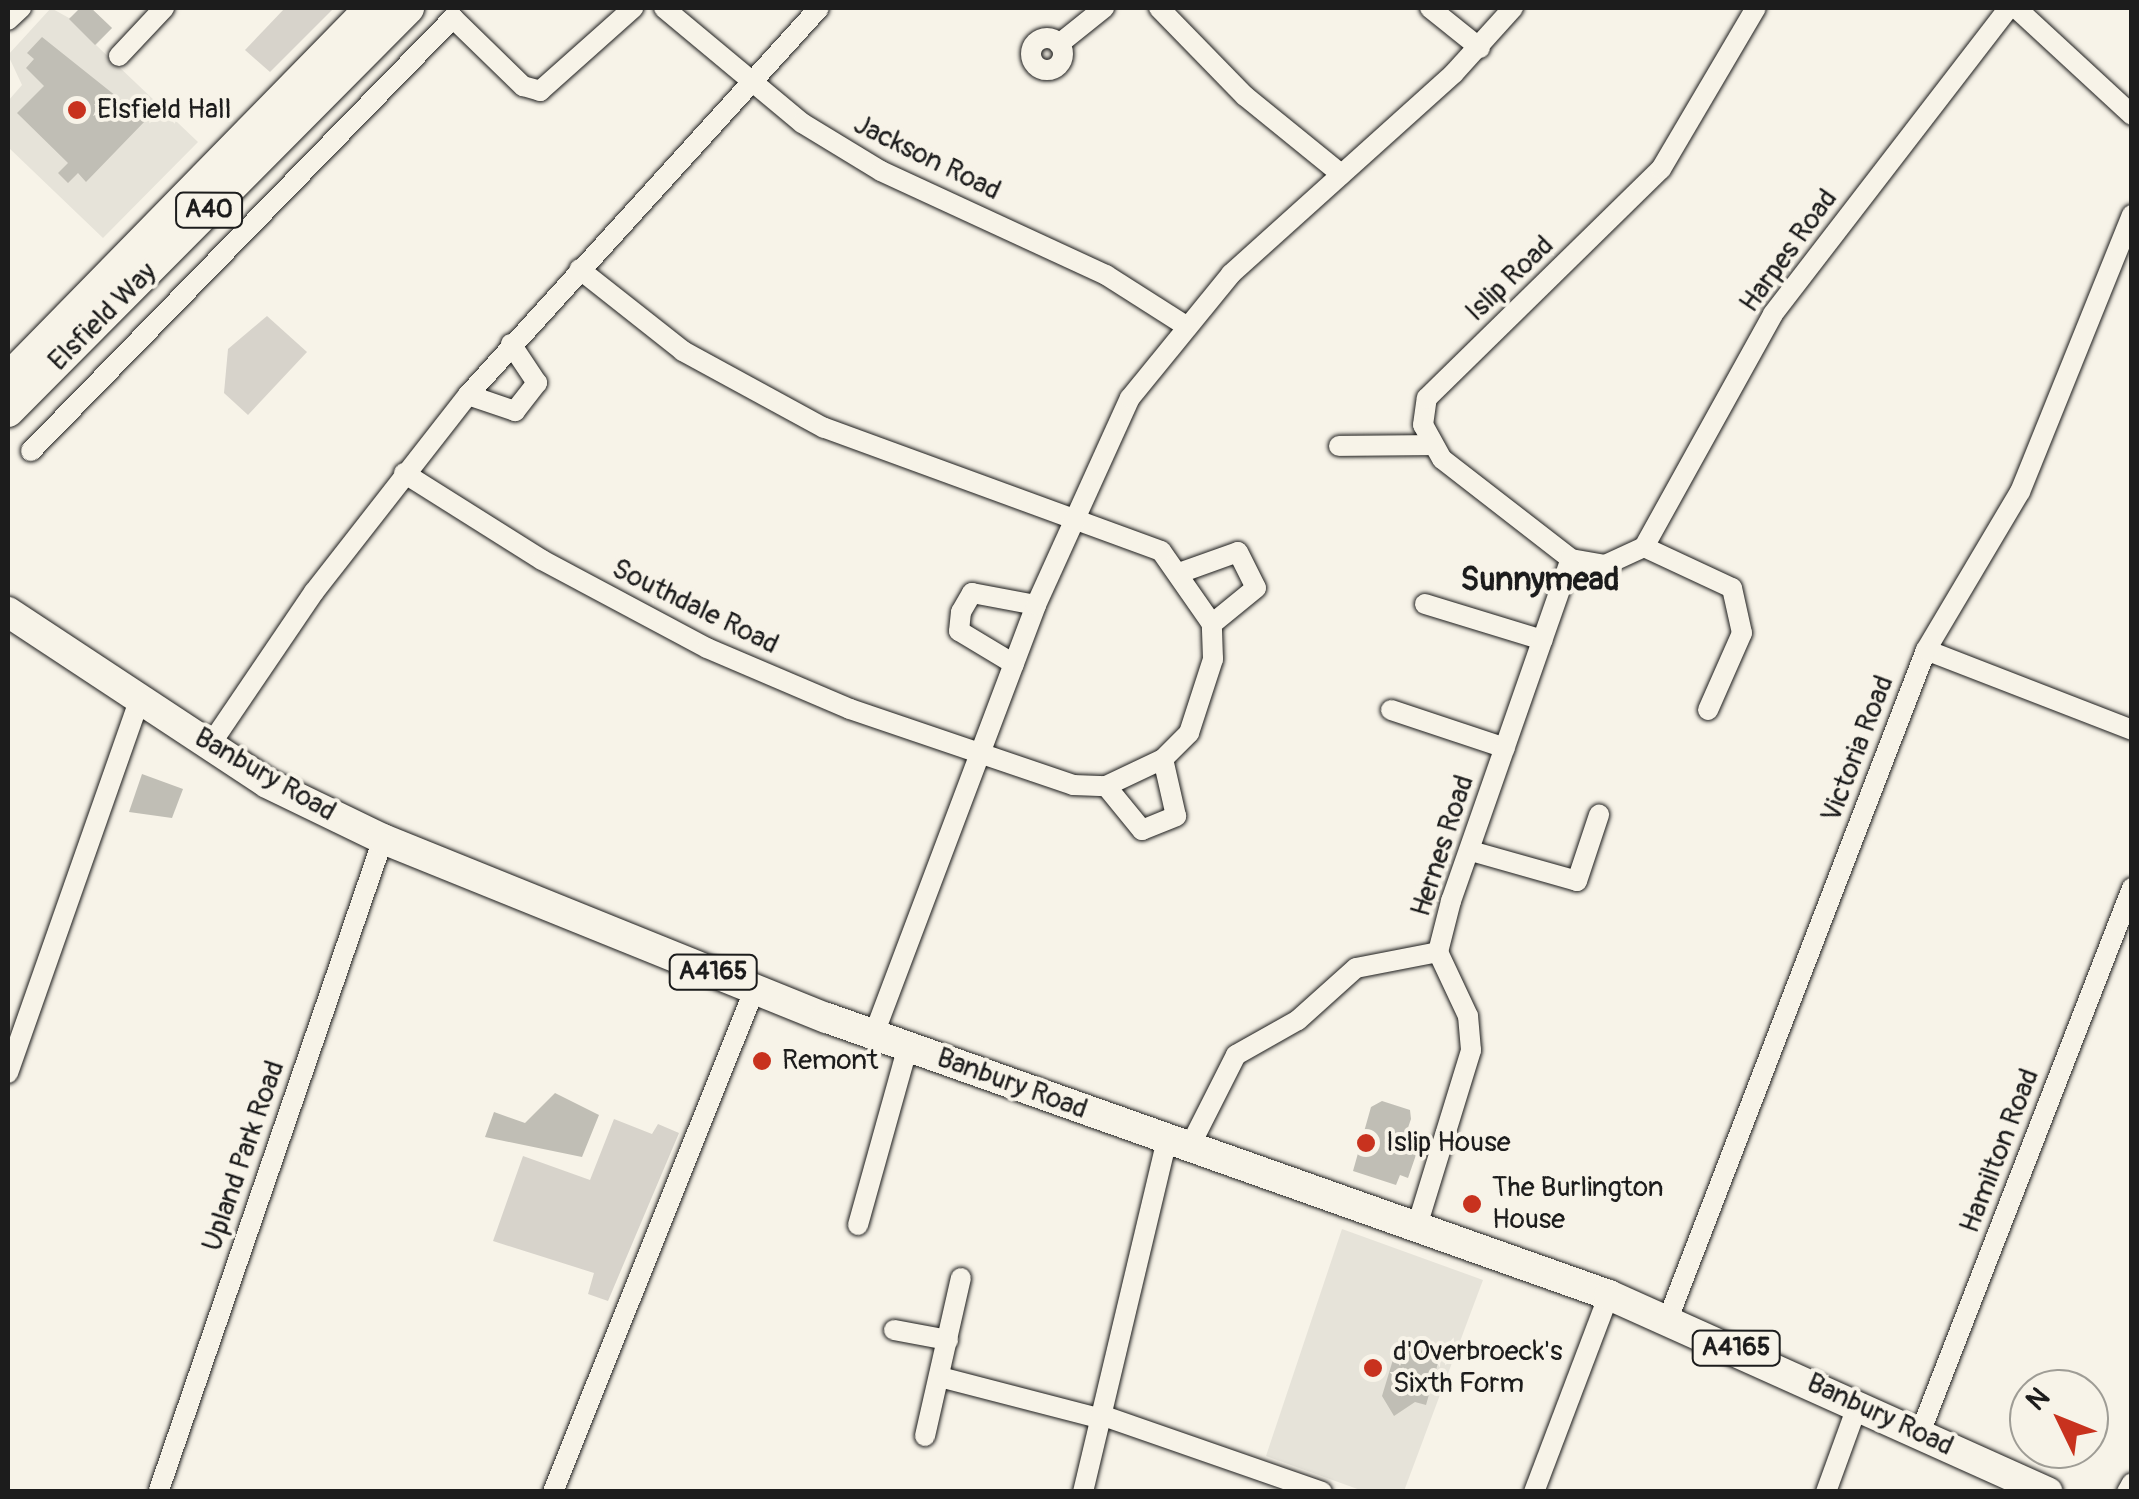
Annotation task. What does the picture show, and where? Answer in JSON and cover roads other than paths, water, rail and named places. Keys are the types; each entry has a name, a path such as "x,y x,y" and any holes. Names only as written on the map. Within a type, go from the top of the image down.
{"highway":[{"name":"Elsfield Way","path":"8,379 371,8"},
{"name":"Elsfield Way","path":"8,411 408,8"}],"main road":[{"name":"Banbury Road","path":"8,612 210,745 382,839 874,1034 1609,1295 1858,1404 2033,1488"}],"street":[{"path":"8,20 21,8"},
{"path":"118,56 164,8"},
{"path":"30,451 453,18 523,86 540,90 564,78 633,8"},
{"name":"Jackson Road","path":"664,8 748,84 880,171 1106,275 1186,326"},
{"path":"210,745 404,473 468,395 668,166 820,8"},
{"path":"1060,44 1104,8"},
{"path":"1160,8 1245,96 1341,174"},
{"path":"1430,8 1480,48"},
{"path":"874,1034 1036,605 1130,398 1186,326 1341,174 1480,48 1513,8"},
{"name":"Islip Road","path":"1430,445 1427,398 1660,169 1756,8"},
{"path":"2013,8 2132,116"},
{"name":"Harpes Road","path":"1644,547 1773,314 2013,8"},
{"name":"Victoria Road","path":"1668,1319 1926,650 2020,492 2127,239 2132,214"},
{"path":"579,269 683,351 777,404 1161,550 1182,572 1212,624 1213,659 1189,733 1163,758 1106,786 1142,830 1176,816 1163,758"},
{"path":"468,395 515,411 537,382 511,344"},
{"path":"1339,446 1430,445 1571,558 1604,564 1644,547 1732,588 1742,632 1708,710"},
{"name":"Southdale Road","path":"404,473 542,560 707,648 850,710 1073,785 1106,786"},
{"path":"1182,572 1238,552 1256,588 1212,624"},
{"name":"Hernes Road","path":"1417,1226 1471,1050 1468,1016 1438,952 1571,558"},
{"path":"1014,664 959,631 962,612 972,593 1036,605"},
{"path":"1425,604 1543,640"},
{"path":"1926,650 2132,730"},
{"path":"8,1073 140,699"},
{"path":"1391,710 1505,748"},
{"path":"1470,851 1577,881 1599,815"},
{"name":"Upland Park Road","path":"158,1490 382,839"},
{"name":"Hamilton Road","path":"1920,1433 2132,888"},
{"path":"1083,1492 1100,1417 1178,1143 1236,1055 1298,1020 1356,968 1438,952"},
{"path":"554,1492 754,988"},
{"path":"858,1226 908,1046"},
{"path":"925,1436 961,1278"},
{"path":"1534,1492 1609,1295"},
{"path":"894,1330 948,1340"},
{"path":"940,1377 1100,1417 1322,1492"},
{"path":"1826,1492 1858,1404"},
{"path":"2127,1492 2132,1483"}],"place":[{"name":"Elsfield Hall","path":"77,110"},
{"name":"Remont","path":"762,1061"},
{"name":"Islip House","path":"1366,1143"},
{"name":"The Burlington House","path":"1472,1204"},
{"name":"d'Overbroeck's Sixth Form","path":"1373,1368"}],"district":[{"name":"Sunnymead","path":"1540,580"}]}
